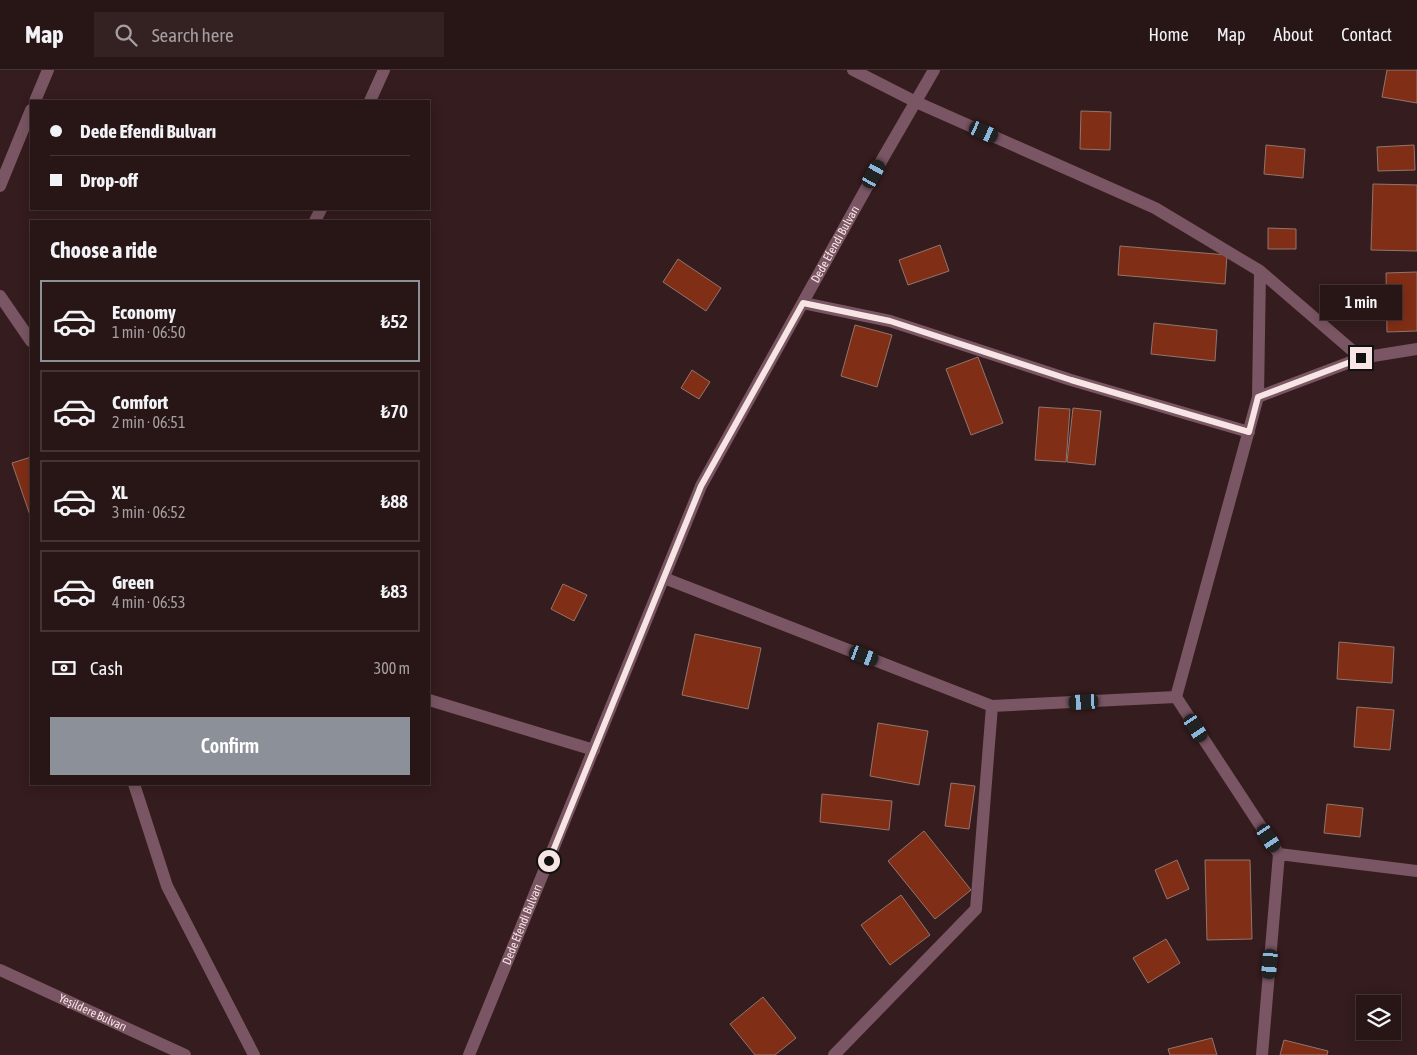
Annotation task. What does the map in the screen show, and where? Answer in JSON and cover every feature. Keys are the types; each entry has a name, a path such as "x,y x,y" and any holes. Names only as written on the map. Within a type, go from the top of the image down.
{"street":[{"path":"35,100 48,70"},
{"path":"370,100 384,70"},
{"path":"853,70 916,102 1155,208 1260,271 1361,358"},
{"name":"Dede Efendi Bulvarı","path":"469,1055 701,486 934,70"},
{"path":"0,186 30,112"},
{"path":"1260,271 1258,397 1176,697 1279,854 1262,1055"},
{"path":"0,296 30,340"},
{"path":"803,303 890,321 1071,380 1249,432"},
{"path":"1258,397 1361,358 1417,349"},
{"path":"664,578 992,706 1176,697"},
{"path":"430,700 594,750"},
{"path":"834,1055 976,909 992,706"},
{"path":"134,785 167,886 254,1055"},
{"path":"1279,854 1417,871"},
{"name":"Yeşildere Bulvarı","path":"0,970 185,1055"}],"building":[{"path":"1387,70 1417,70 1417,103 1382,97"},
{"path":"1081,111 1111,112 1110,150 1080,149"},
{"path":"1266,145 1305,149 1303,178 1264,174"},
{"path":"1414,145 1415,170 1378,171 1377,147"},
{"path":"1373,184 1417,185 1417,251 1371,250"},
{"path":"1268,228 1296,229 1296,249 1268,249"},
{"path":"940,245 949,271 908,285 899,260"},
{"path":"1120,246 1227,255 1225,284 1118,275"},
{"path":"678,259 721,288 706,311 663,282"},
{"path":"1417,272 1417,331 1387,332 1386,273"},
{"path":"1154,323 1217,330 1215,361 1151,354"},
{"path":"855,325 892,335 877,387 841,376"},
{"path":"978,357 1003,423 971,435 946,369"},
{"path":"692,370 710,382 699,399 681,388"},
{"path":"1039,407 1070,409 1066,462 1035,460"},
{"path":"1073,408 1101,411 1095,465 1067,462"},
{"path":"30,457 30,515 12,463"},
{"path":"563,584 587,595 574,621 551,609"},
{"path":"695,634 761,648 748,709 682,695"},
{"path":"1339,642 1394,647 1392,683 1337,679"},
{"path":"1357,707 1394,710 1390,750 1354,747"},
{"path":"878,723 928,731 919,785 870,776"},
{"path":"951,783 975,786 969,829 945,826"},
{"path":"822,794 892,801 889,830 820,822"},
{"path":"1327,804 1363,808 1360,837 1324,833"},
{"path":"924,831 971,890 935,919 888,861"},
{"path":"1177,860 1189,889 1167,899 1155,870"},
{"path":"1205,860 1250,860 1252,939 1207,940"},
{"path":"901,895 930,935 890,965 861,925"},
{"path":"1166,939 1180,963 1148,983 1133,958"},
{"path":"763,997 796,1038 775,1055 755,1055 730,1024"},
{"path":"1212,1038 1217,1055 1170,1055 1168,1049"},
{"path":"1284,1040 1328,1051 1327,1055 1280,1055"}],"route":[{"path":"549,861 701,486 803,303 890,321 1071,380 1249,432 1258,397 1361,358"}]}
